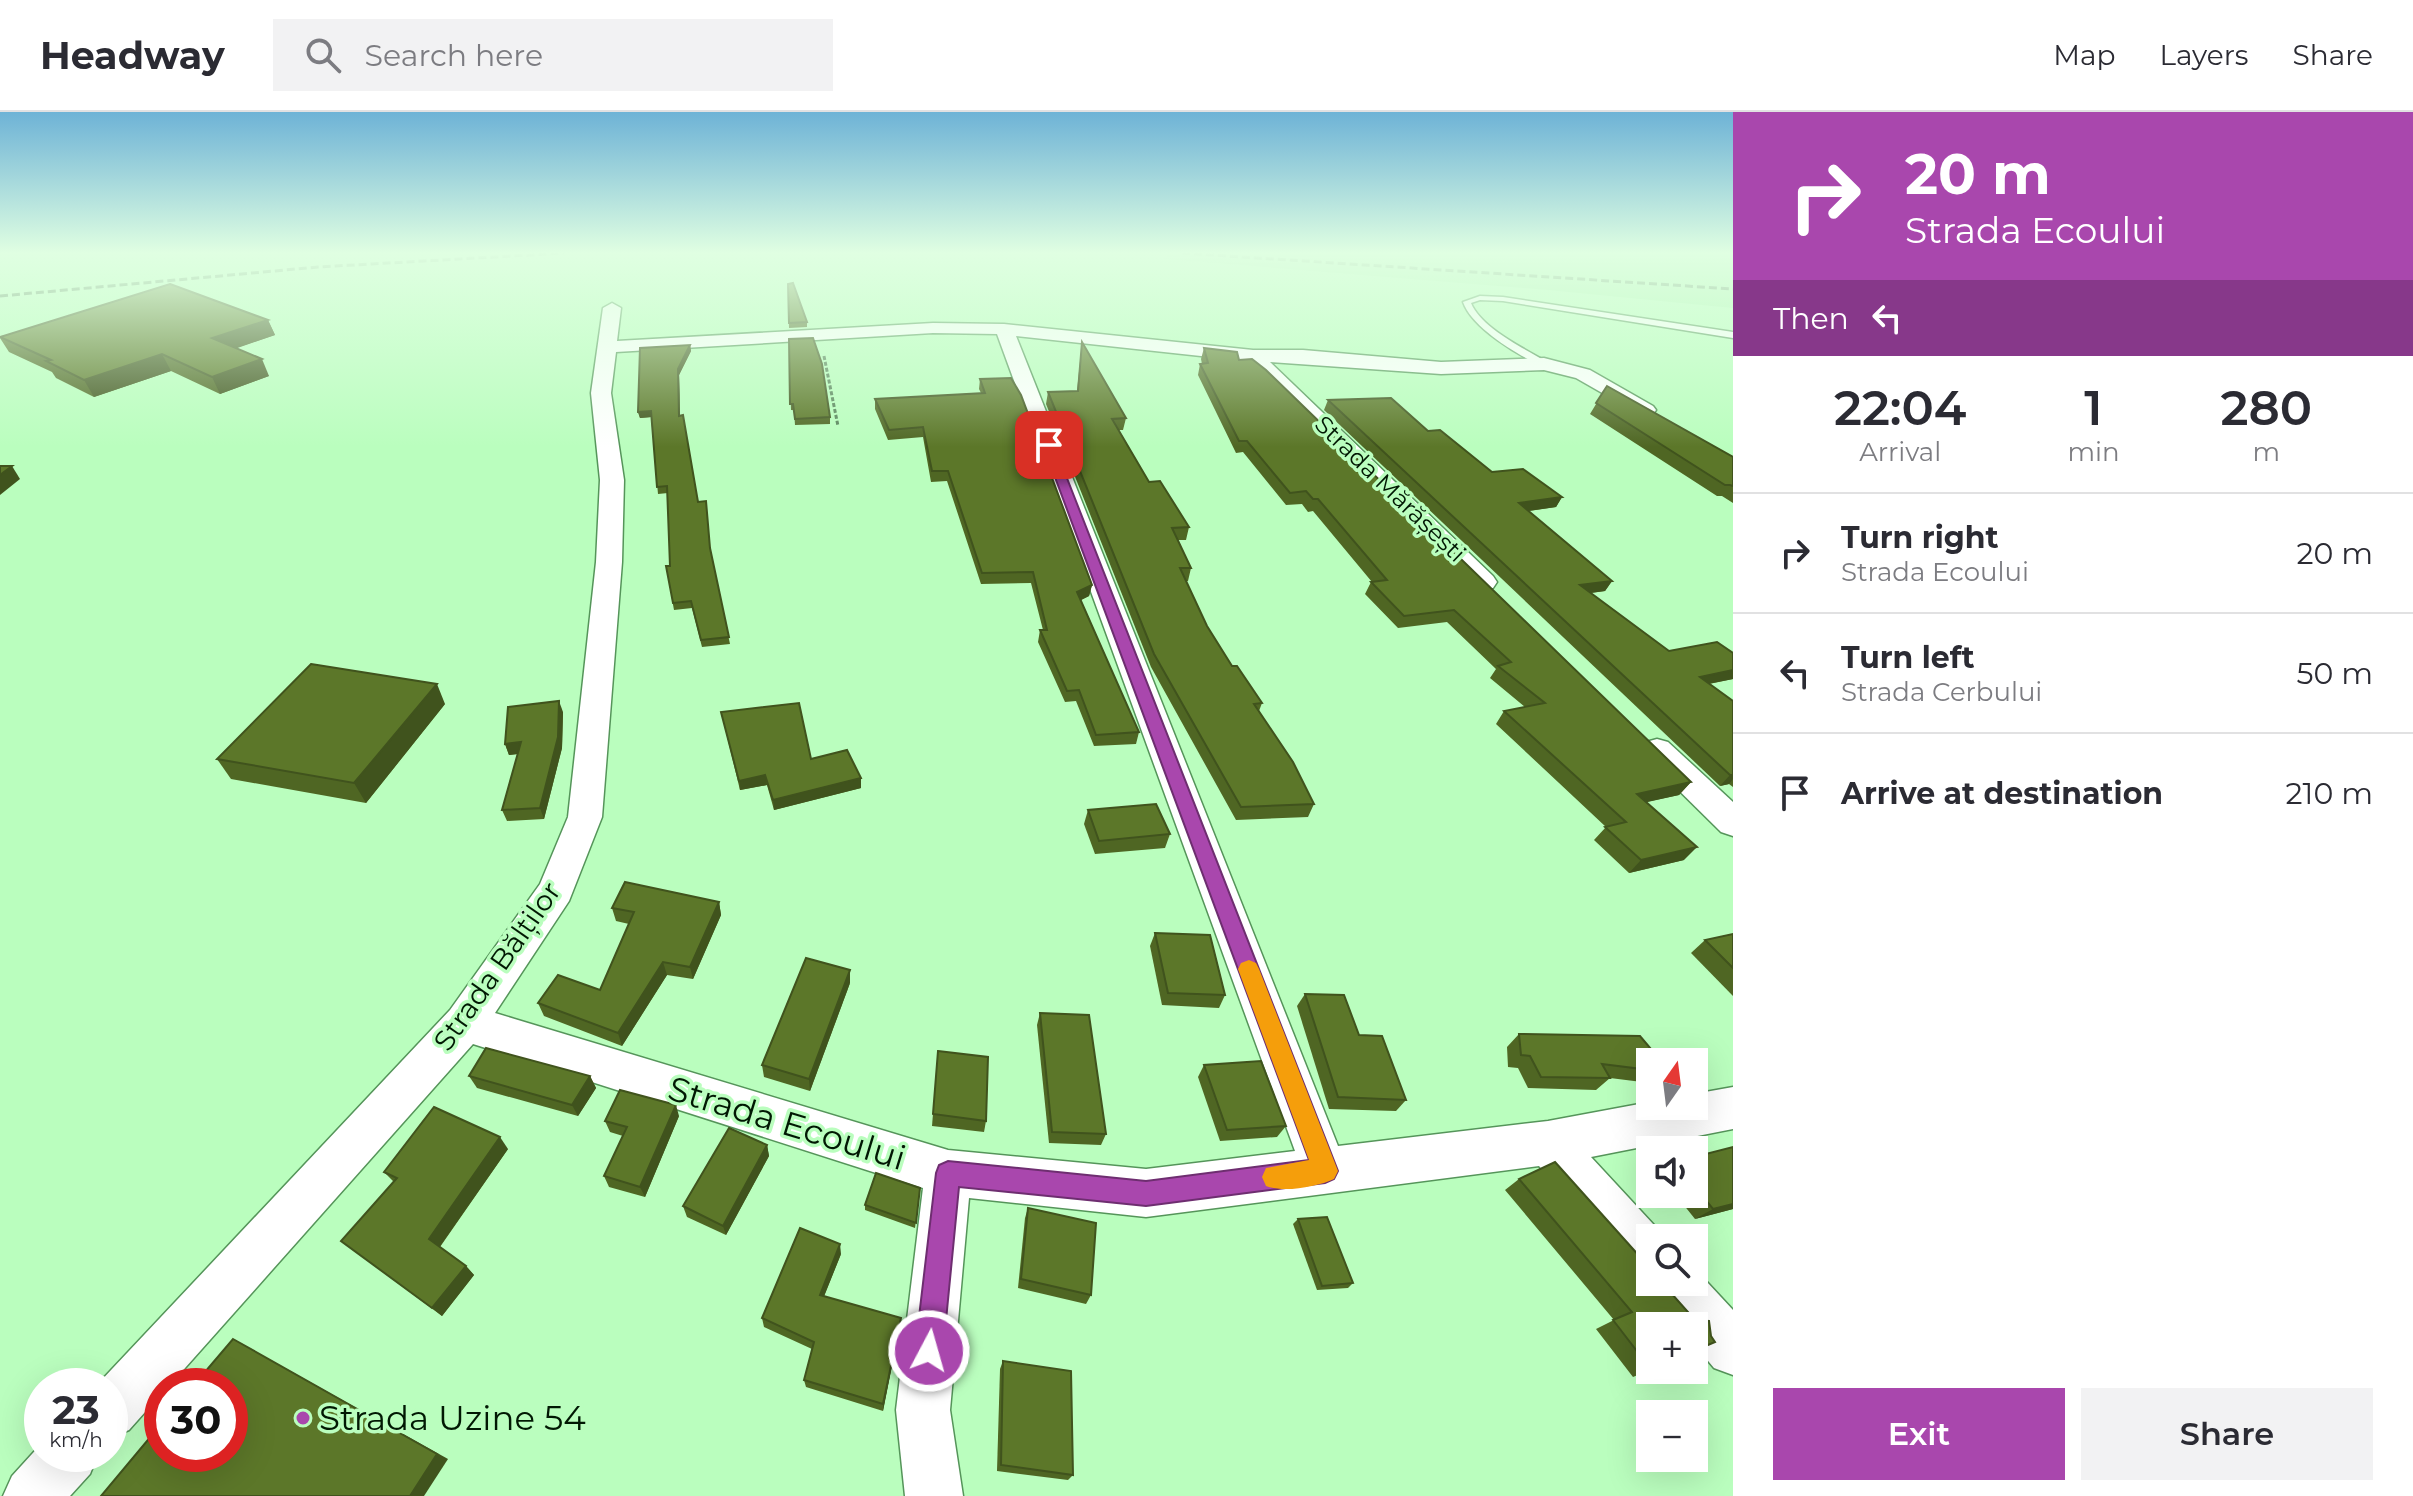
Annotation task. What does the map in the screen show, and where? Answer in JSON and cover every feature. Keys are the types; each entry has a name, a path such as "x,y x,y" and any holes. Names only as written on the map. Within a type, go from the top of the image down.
{"street":[{"name":"Strada Bălților","path":"128,1391 465,1023 556,891 585,817 609,562 612,480 601,393 611,318"},
{"path":"608,347 933,328 1004,329 1253,356 1303,356 1441,368 1544,364 1583,374 1663,420"},
{"path":"1004,329 1325,1171"},
{"name":"Strada Mărășești","path":"1253,356 1504,601"},
{"path":"1641,734 1733,823"},
{"name":"Strada Ecoului","path":"465,1023 948,1173 1146,1193 1548,1143 1733,1108"},
{"path":"1548,1143 1636,1241"},
{"path":"934,1496 923,1410 948,1173"},
{"path":"1686,1296 1733,1349"},
{"path":"32,1496 54,1472"}],"lane":[{"path":"1476,318 1544,364"},
{"path":"1622,318 1733,335"}],"path":[{"path":"820,336 838,426"}],"building":[{"path":"62,318 268,320 212,338 262,359 212,377 162,354 84,380 46,361 51,360 0,337"},
{"path":"789,318 805,318 807,322 789,323"},
{"path":"813,338 822,364 830,417 795,419 793,404 790,404 789,339"},
{"path":"1082,342 1126,418 1112,419 1149,482 1160,481 1189,527 1172,528 1191,568 1180,568 1207,626 1232,666 1237,666 1262,703 1254,704 1293,762 1314,804 1241,807 1154,654 1048,392 1078,391"},
{"path":"690,345 678,369 679,416 683,415 698,502 706,501 710,548 729,637 701,640 691,601 673,603 666,566 670,566 667,486 657,487 651,411 638,412 640,348"},
{"path":"1204,348 1237,352 1239,360 1252,359 1266,370 1691,782 1637,794 1697,847 1641,860 1605,827 1626,822 1504,711 1545,703 1498,666 1511,662 1454,610 1404,616 1371,582 1387,580 1318,499 1313,499 1306,491 1290,493 1247,441 1239,441 1200,364 1208,363"},
{"path":"1011,378 1021,395 1092,585 1077,592 1139,732 1096,735 1079,690 1067,691 1040,630 1047,630 1033,572 982,573 948,471 932,471 923,427 889,430 875,399 985,393 980,379"},
{"path":"1607,386 1733,457 1733,486 1725,485 1596,403"},
{"path":"1391,398 1428,431 1440,430 1492,472 1523,469 1562,497 1519,503 1612,581 1580,585 1669,651 1717,642 1733,653 1733,670 1700,677 1733,701 1733,775 1328,400"},
{"path":"0,466 12,466 0,475"},
{"path":"311,664 437,684 354,783 217,759"},
{"path":"559,701 558,737 540,808 502,810 521,742 505,744 508,707"},
{"path":"799,703 811,759 847,750 861,778 773,800 765,775 739,781 721,712"},
{"path":"1156,804 1170,834 1099,841 1088,810"},
{"path":"625,882 719,902 690,967 663,962 618,1033 538,1003 558,975 600,990 634,912 612,908"},
{"path":"1155,933 1210,935 1225,995 1168,993"},
{"path":"1733,934 1733,968 1705,940"},
{"path":"806,958 850,970 809,1079 762,1065"},
{"path":"1305,994 1344,995 1359,1035 1382,1036 1406,1100 1338,1097"},
{"path":"1040,1013 1089,1015 1106,1134 1052,1132"},
{"path":"1519,1034 1640,1036 1650,1048 1636,1048 1636,1068 1602,1064 1610,1078 1541,1077 1530,1056 1521,1055"},
{"path":"486,1048 590,1076 572,1105 469,1076"},
{"path":"938,1051 988,1057 986,1121 933,1114"},
{"path":"1261,1061 1286,1126 1227,1130 1204,1065"},
{"path":"620,1090 676,1105 640,1187 604,1176 627,1127 605,1121"},
{"path":"434,1107 500,1137 429,1239 466,1266 432,1308 341,1241 397,1178 384,1172"},
{"path":"729,1128 767,1145 723,1226 683,1206"},
{"path":"1733,1147 1733,1204 1713,1209 1708,1203 1708,1153"},
{"path":"1555,1162 1636,1252 1636,1296 1674,1296 1688,1312 1636,1312 1636,1350 1613,1320 1632,1312 1519,1179"},
{"path":"876,1173 920,1188 916,1223 865,1205"},
{"path":"1028,1208 1096,1223 1091,1295 1021,1279"},
{"path":"1327,1217 1353,1283 1322,1286 1298,1219"},
{"path":"800,1228 840,1244 820,1295 901,1318 883,1404 804,1380 814,1342 762,1318"},
{"path":"1708,1321 1711,1336 1715,1342 1708,1345"},
{"name":"Strada Uzine 54","path":"233,1339 437,1454 410,1496 101,1496 121,1472 128,1472 128,1464 144,1445 144,1472 248,1472 248,1368 208,1368"},
{"path":"1003,1361 1071,1371 1073,1475 1001,1465"}],"slow traffic":[{"path":"1249,969 1325,1171 1274,1177"}],"place":[{"name":"Strada Uzine 54","path":"303,1418"}],"route":[{"path":"929,1351 948,1173 1146,1193 1325,1171 1049,445"}]}
